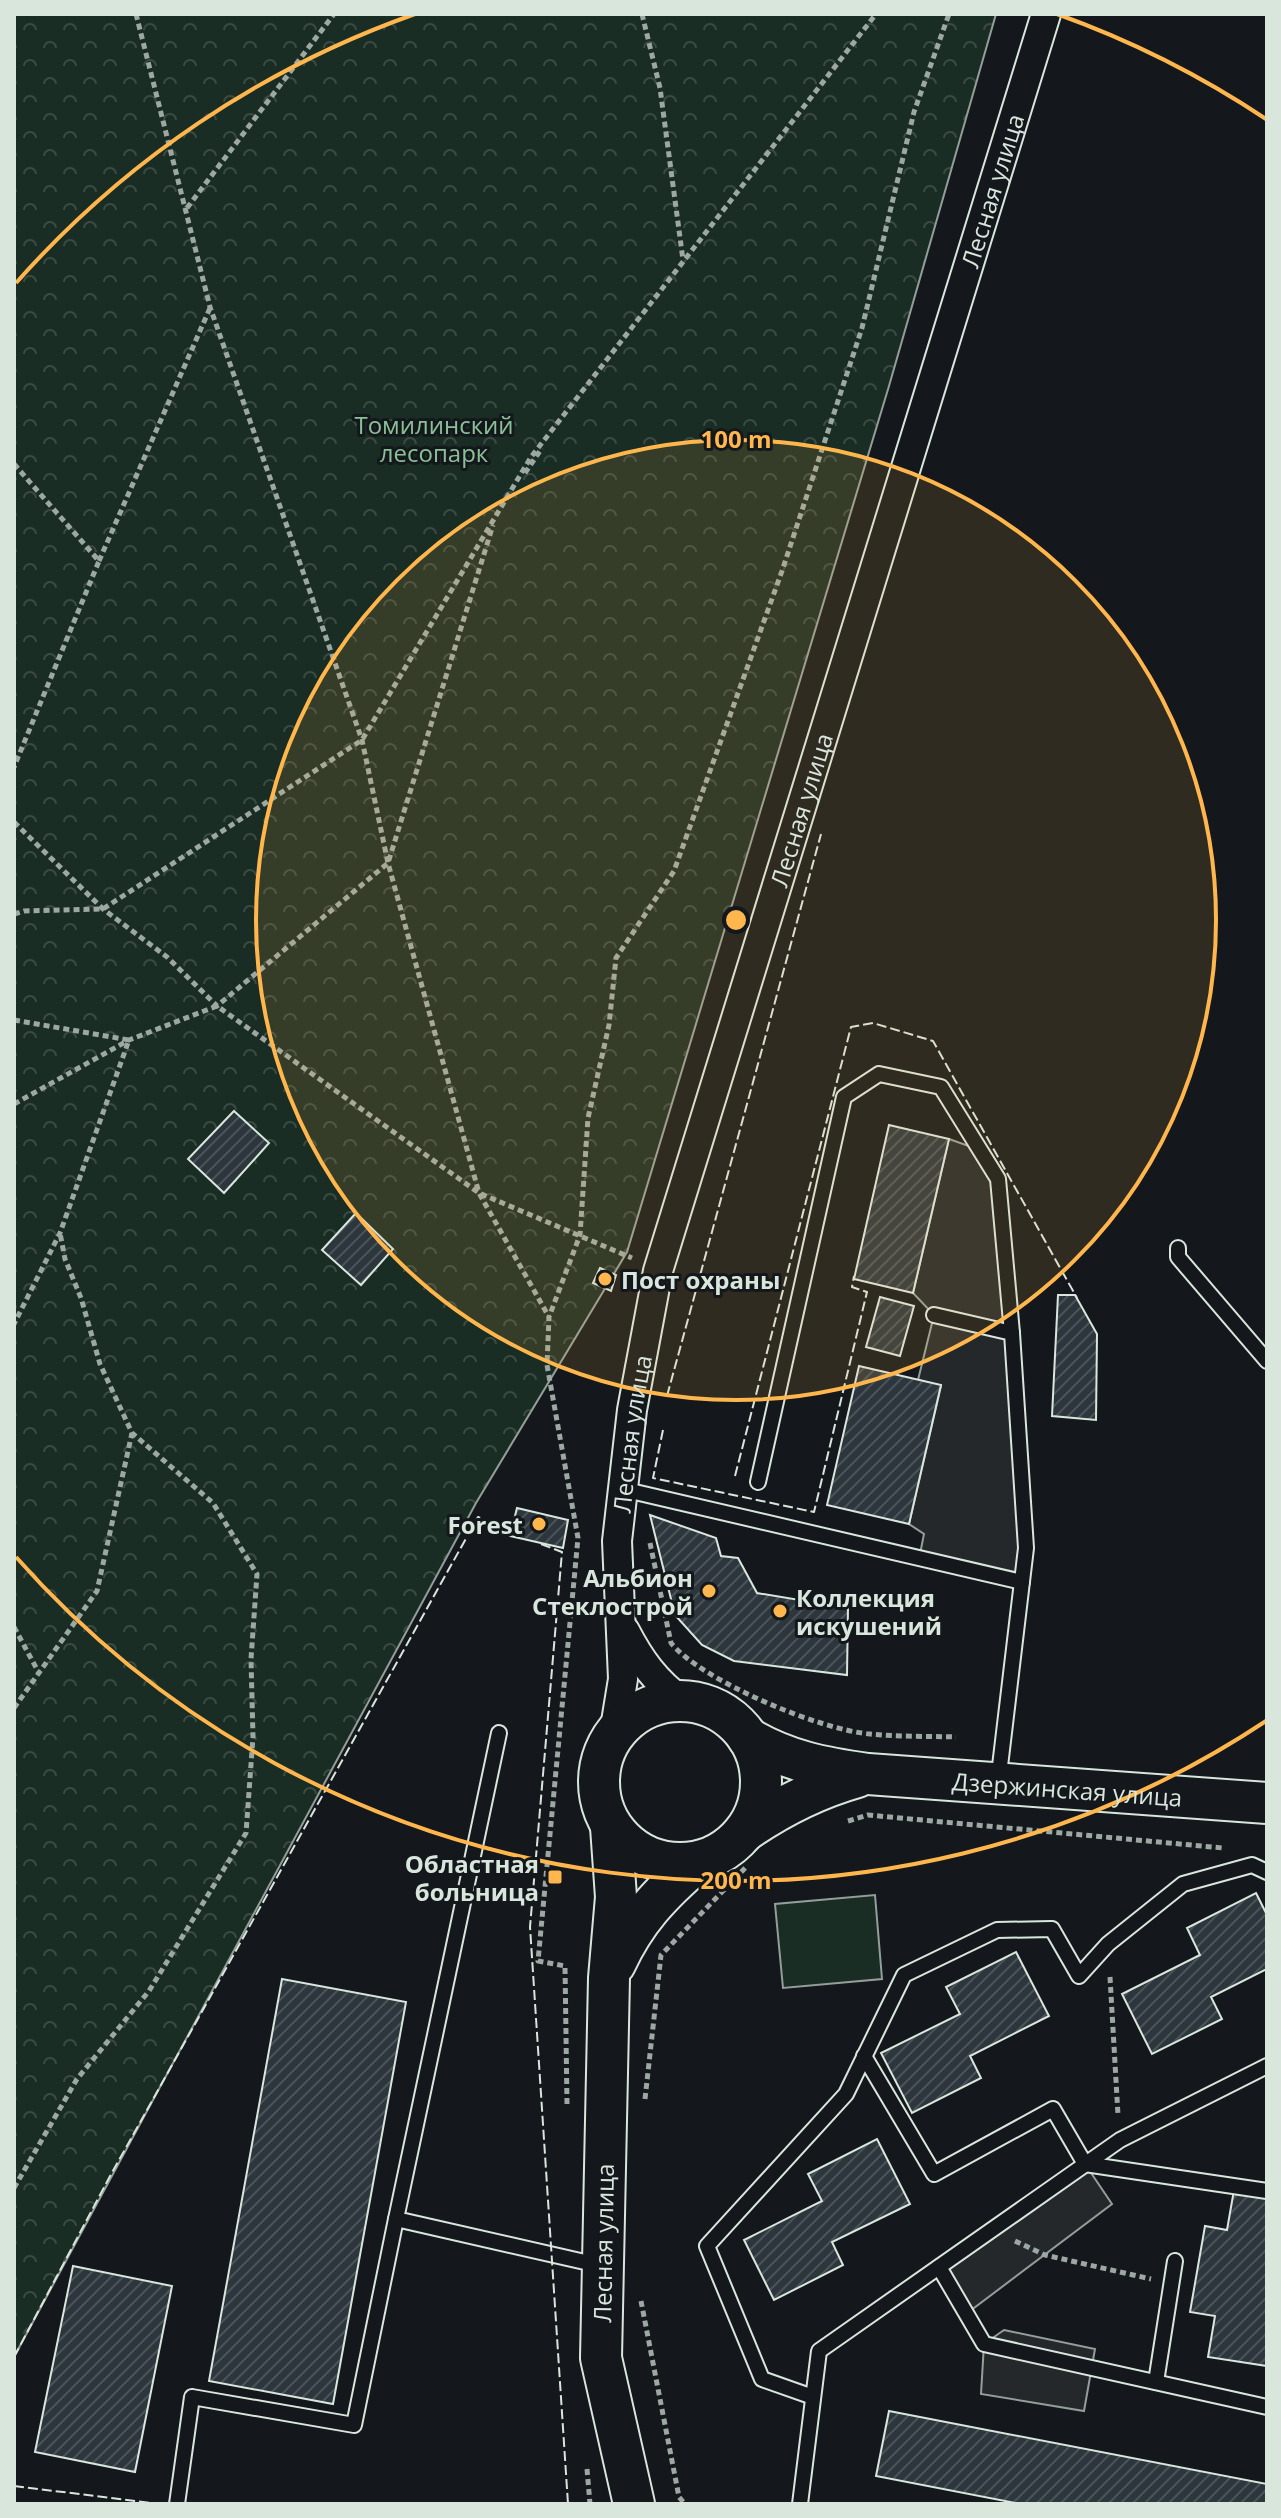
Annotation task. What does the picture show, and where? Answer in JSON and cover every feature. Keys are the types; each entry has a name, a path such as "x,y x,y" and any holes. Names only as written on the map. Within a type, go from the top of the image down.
{"main road":[{"path":"682,1701 719,1711 748,1738 757,1755 760,1794 751,1843 732,1845 697,1862 677,1864 649,1857 624,1842 611,1827 600,1799 599,1770 614,1734 644,1709 682,1701"},
{"name":"Дзержинская улица","path":"748,1738 779,1756 818,1767 868,1774 1267,1803"},
{"name":"Дзержинская улица","path":"751,1843 780,1807 815,1789 868,1774"},
{"name":"Лесная улица","path":"611,1827 616,1897 609,1978 601,2358 634,2504"},
{"name":"Лесная улица","path":"609,1978 631,1930 656,1898 697,1862"}],"street":[{"name":"Лесная улица","path":"614,1734 623,1679 617,1541 632,1410 658,1271 1046,14"},
{"name":"Лесная улица","path":"620,1619 641,1661 659,1684 682,1701"}],"lane":[{"path":"758,1482 844,1097 879,1074 941,1087 998,1179 1012,1333 1026,1548 998,1783"},
{"path":"1178,1248 1178,1257 1267,1361"},
{"path":"934,1315 1012,1333"},
{"path":"622,1489 1022,1582"},
{"path":"177,2504 192,2397 354,2425 499,1733"},
{"path":"813,2397 762,2379 707,2246 846,2094 904,1975 997,1930 1052,1929 1079,1976 1108,1944 1183,1884 1252,1865 1267,1872"},
{"path":"864,2056 934,2174 1053,2109 1085,2164"},
{"path":"800,2504 819,2351 1120,2140 1267,2066"},
{"path":"1085,2164 1267,2191"},
{"path":"396,2219 602,2266"},
{"path":"1156,2382 1175,2261"},
{"path":"939,2267 984,2344 1267,2407"}],"path":[{"path":"136,14 210,307 362,740 388,863 479,1193 549,1317"},
{"path":"186,209 334,14"},
{"path":"642,14 660,88 683,260"},
{"path":"14,914 24,911 103,909 362,740 531,457 876,14"},
{"path":"568,2119 565,1966 538,1961 578,1538 547,1365 549,1317 580,1235 588,1118 609,1025 616,958 674,871 782,571 862,328 914,112 949,14"},
{"path":"14,767 99,561 210,307"},
{"path":"14,464 99,561"},
{"path":"14,1104 129,1040 217,1006 388,863 497,514"},
{"path":"14,822 103,909 167,957 217,1006 479,1193 658,1271"},
{"path":"14,1020 129,1040"},
{"path":"14,1324 60,1233 129,1040"},
{"path":"14,2188 77,2079 149,1991 246,1833 253,1737 251,1659 257,1574 213,1503 132,1433 100,1364 81,1298 65,1259 60,1233"},
{"path":"14,1708 97,1591 132,1433"},
{"path":"650,1543 671,1643 681,1655 715,1678 825,1725 868,1734 956,1737"},
{"path":"14,1627 39,1673"},
{"path":"843,1822 868,1815 1227,1848"},
{"path":"644,2115 661,1955 751,1843"},
{"path":"1108,1944 1120,2140"},
{"path":"991,2230 1045,2255 1172,2283"},
{"path":"640,2294 676,2482 685,2504"},
{"path":"586,2459 590,2504"}],"green space":[{"name":"Томилинский лесопарк","path":"14,14 996,14 889,386 627,1252 476,1503 14,2357"},
{"path":"875,1895 882,1979 783,1988 775,1904"}],"shaded area":[{"path":"949,1139 980,1150 998,1179 1022,1582 919,1559 924,1534 909,1524 941,1386 918,1380 934,1315 913,1293"},
{"path":"1085,2164 1112,2204 966,2314 939,2267"},
{"path":"1004,2330 1095,2349 1084,2411 981,2394 984,2344"}],"building":[{"path":"234,1111 269,1143 224,1193 188,1159"},
{"path":"889,1125 949,1139 913,1293 854,1279"},
{"path":"356,1213 393,1249 361,1285 322,1250"},
{"name":"Пост охраны","path":"600,1268 616,1275 611,1291 593,1283"},
{"path":"1058,1295 1075,1295 1097,1334 1096,1420 1052,1416"},
{"path":"880,1297 914,1306 900,1356 866,1347"},
{"path":"859,1366 941,1385 909,1524 827,1505"},
{"path":"517,1508 568,1520 563,1548 510,1536"},
{"path":"650,1515 716,1538 721,1556 738,1558 757,1593 848,1608 847,1675 734,1661 702,1645 675,1615"},
{"path":"1256,1893 1267,1915 1267,1969 1211,1997 1222,2019 1152,2054 1122,1994 1200,1955 1187,1928"},
{"path":"1016,1952 1049,2016 970,2056 981,2078 912,2113 881,2053 960,2014 946,1987"},
{"path":"282,1979 406,2002 333,2404 209,2381"},
{"path":"877,2139 910,2204 832,2242 843,2265 774,2300 744,2240 822,2201 808,2174"},
{"path":"1234,2190 1267,2195 1267,2366 1208,2357 1215,2316 1190,2312 1205,2226 1227,2230"},
{"path":"73,2266 172,2286 135,2472 35,2452"},
{"path":"889,2411 1267,2484 1267,2504 1021,2504 876,2476"}],"fence":[{"path":"667,1396 821,834"},
{"path":"735,1476 851,1027 873,1023 933,1041 1077,1298"},
{"path":"663,1430 653,1478 814,1512 867,1292 852,1287 854,1276"},
{"path":"14,2357 109,2178 478,1517 515,1533"},
{"path":"541,1544 562,1552 530,1927 568,2504"},
{"path":"14,2486 160,2504"}],"place":[{"name":"Пост охраны","path":"605,1279"},
{"name":"Forest","path":"539,1524"},
{"name":"Альбион Стеклострой","path":"709,1591"},
{"name":"Коллекция искушений","path":"780,1611"},
{"name":"Областная больница","path":"555,1877"}]}
